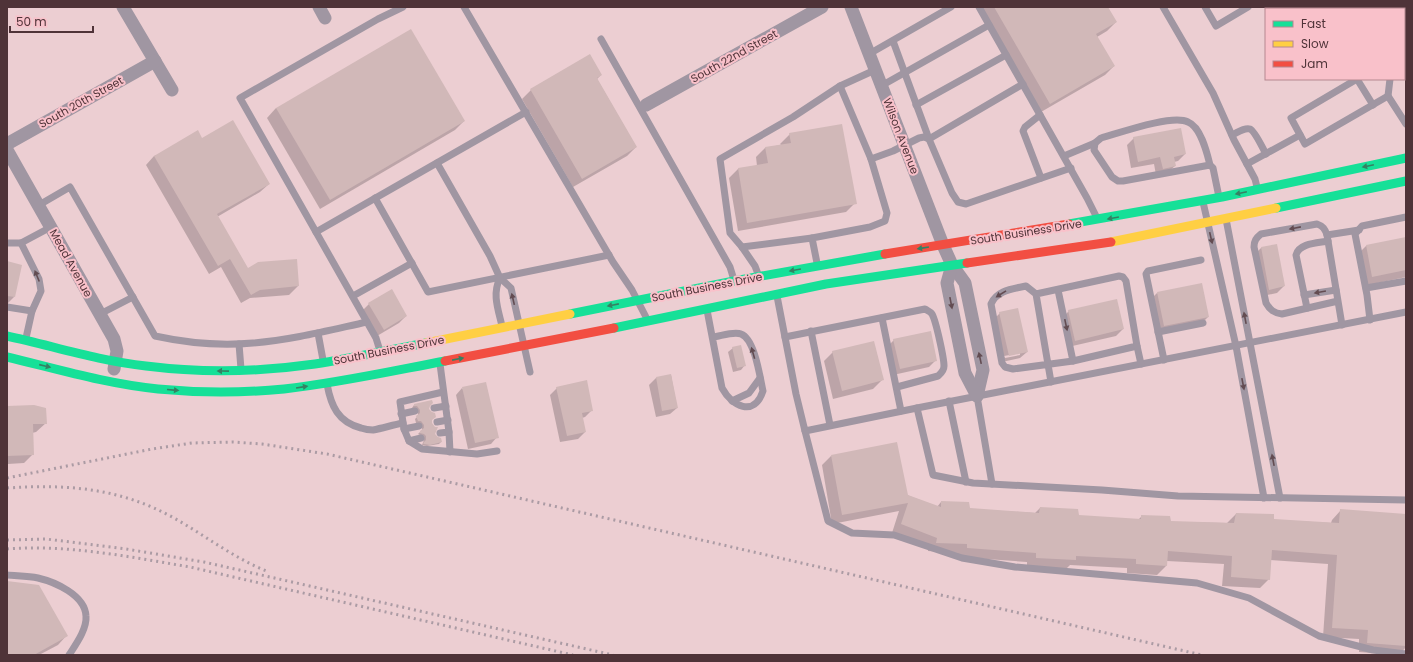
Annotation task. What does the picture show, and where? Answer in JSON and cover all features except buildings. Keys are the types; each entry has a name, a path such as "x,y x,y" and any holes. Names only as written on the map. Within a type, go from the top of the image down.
{"main road":[{"name":"South Business Drive","path":"7,357 23,350 170,369 222,372 292,367 325,373 440,362 826,284 1110,242 1207,222 1223,205 1258,189 1406,158"},
{"name":"South Business Drive","path":"7,336 23,350 112,381 156,389 216,393 282,390 380,352 758,276 1098,220 1202,200 1223,205 1406,181"}],"street":[{"path":"124,7 172,90"},
{"name":"South 22nd Street","path":"646,105 822,7"},
{"name":"Wilson Avenue","path":"851,7 943,245 952,265 965,283 983,370 977,396"},
{"name":"South 20th Street","path":"7,144 155,61"},
{"name":"Mead Avenue","path":"7,150 116,344 112,381"},
{"path":"952,265 947,283 965,373 977,396"}],"lane":[{"path":"380,352 376,338 353,296 240,98 378,19 403,7"},
{"path":"464,7 609,255 638,300 648,321"},
{"path":"869,54 951,7"},
{"path":"979,7 1064,156 1098,220"},
{"path":"1164,7 1213,94 1255,179 1258,189"},
{"path":"1205,7 1216,26 1248,7"},
{"path":"881,86 989,25"},
{"path":"600,39 730,266 734,281"},
{"path":"893,41 929,139 952,193 958,202 966,204 1070,168"},
{"path":"916,105 1006,55"},
{"path":"758,276 755,266 730,233 720,159 793,117 840,86 875,70"},
{"path":"1355,80 1290,118 1305,144 1388,96"},
{"path":"1358,80 1373,105"},
{"path":"1390,80 1388,96 1406,124"},
{"path":"871,159 893,151 919,138 924,137 929,139 1023,84"},
{"path":"742,247 812,238 870,228 884,221 887,213 871,159 840,86"},
{"path":"316,232 526,112"},
{"path":"1040,115 1025,127 1023,132 1041,178"},
{"path":"1064,156 1095,143 1101,138 1165,121 1178,120 1188,122 1195,128 1203,140 1210,165 1213,168 1223,205 1280,498"},
{"path":"1232,135 1244,129 1250,129 1254,132 1266,154"},
{"path":"1247,164 1300,135"},
{"path":"1095,143 1094,150 1112,177 1118,181 1210,165"},
{"path":"437,163 490,256 500,278 510,288 530,372"},
{"path":"39,205 70,187 155,336 177,341 240,344 277,340 318,333 367,322"},
{"path":"375,198 428,292 609,255"},
{"path":"1202,200 1236,346 1264,498"},
{"path":"1370,320 1366,288 1355,234 1362,226 1406,217"},
{"path":"1338,301 1282,314 1270,310 1266,303 1254,247 1254,242 1257,237 1261,234 1317,224 1321,225 1325,229 1328,238 1342,325"},
{"path":"7,243 21,243 51,227"},
{"path":"1307,308 1296,256 1298,250 1302,247 1328,238 1359,230"},
{"path":"812,238 818,266"},
{"path":"21,243 39,278 41,291 32,311 23,350"},
{"path":"1164,360 1146,278 1148,271 1201,260"},
{"path":"353,296 412,263"},
{"path":"1036,294 1119,276 1123,277 1126,281 1141,364"},
{"path":"500,278 496,286 496,294 502,327"},
{"path":"1366,288 1406,280"},
{"path":"1051,382 1048,364 1036,294 1026,286 1004,291 993,299 991,304 1002,363 1005,367 1013,369 1048,364 1137,346"},
{"path":"1058,290 1073,360"},
{"path":"1304,295 1336,290"},
{"path":"777,294 805,431 828,521 852,533 894,535 962,558 1015,567 1197,583 1249,598 1319,636 1373,650 1406,654"},
{"path":"100,314 133,297"},
{"path":"7,308 32,311"},
{"path":"707,309 722,388 726,395 737,405 743,407 751,406 757,402 763,391 751,344 746,337 740,333 713,337"},
{"path":"785,337 925,309 931,312 934,317 944,367 938,376 896,387"},
{"path":"805,431 949,401 1406,312"},
{"path":"882,318 901,411"},
{"path":"1158,332 1203,323"},
{"path":"811,332 830,426"},
{"path":"318,333 329,396 337,414 343,420 353,426 371,430 404,426 419,426"},
{"path":"240,344 241,371"},
{"path":"440,362 448,420 450,452"},
{"path":"732,401 749,393 760,378"},
{"path":"443,392 400,402 408,441 422,449 477,454 497,451"},
{"path":"977,396 992,484"},
{"path":"949,401 966,482"},
{"path":"434,408 446,406"},
{"path":"917,408 933,475 966,482 1178,496 1406,500"},
{"path":"402,414 415,411"},
{"path":"437,422 448,420"},
{"path":"440,433 449,432"},
{"path":"408,441 421,438"},
{"path":"7,575 38,578 64,588 81,602 86,615 84,627 70,655"}],"railway":[{"path":"7,478 152,449 192,443 233,442 262,444 327,454 1202,655"},
{"path":"7,488 72,488 114,494 134,500 174,518 244,561 269,572"},
{"path":"7,540 46,539 126,549 204,562 613,655"},
{"path":"7,549 52,548 98,552 190,567 573,655"}],"traffic: fast":[{"path":"1069,224 1222,197 1406,158"},
{"path":"1276,208 1406,181"},
{"path":"570,314 734,281 885,254"},
{"path":"614,328 826,284 967,263"},
{"path":"7,336 128,364 209,371 294,367 357,357 426,343"},
{"path":"7,357 120,384 158,389 221,392 284,389 324,384 445,361"}],"traffic: slow":[{"path":"1111,242 1276,208"},
{"path":"426,343 570,314"}],"traffic: jam":[{"path":"885,254 1069,224"},
{"path":"967,263 1111,242"},
{"path":"445,361 614,328"}]}
